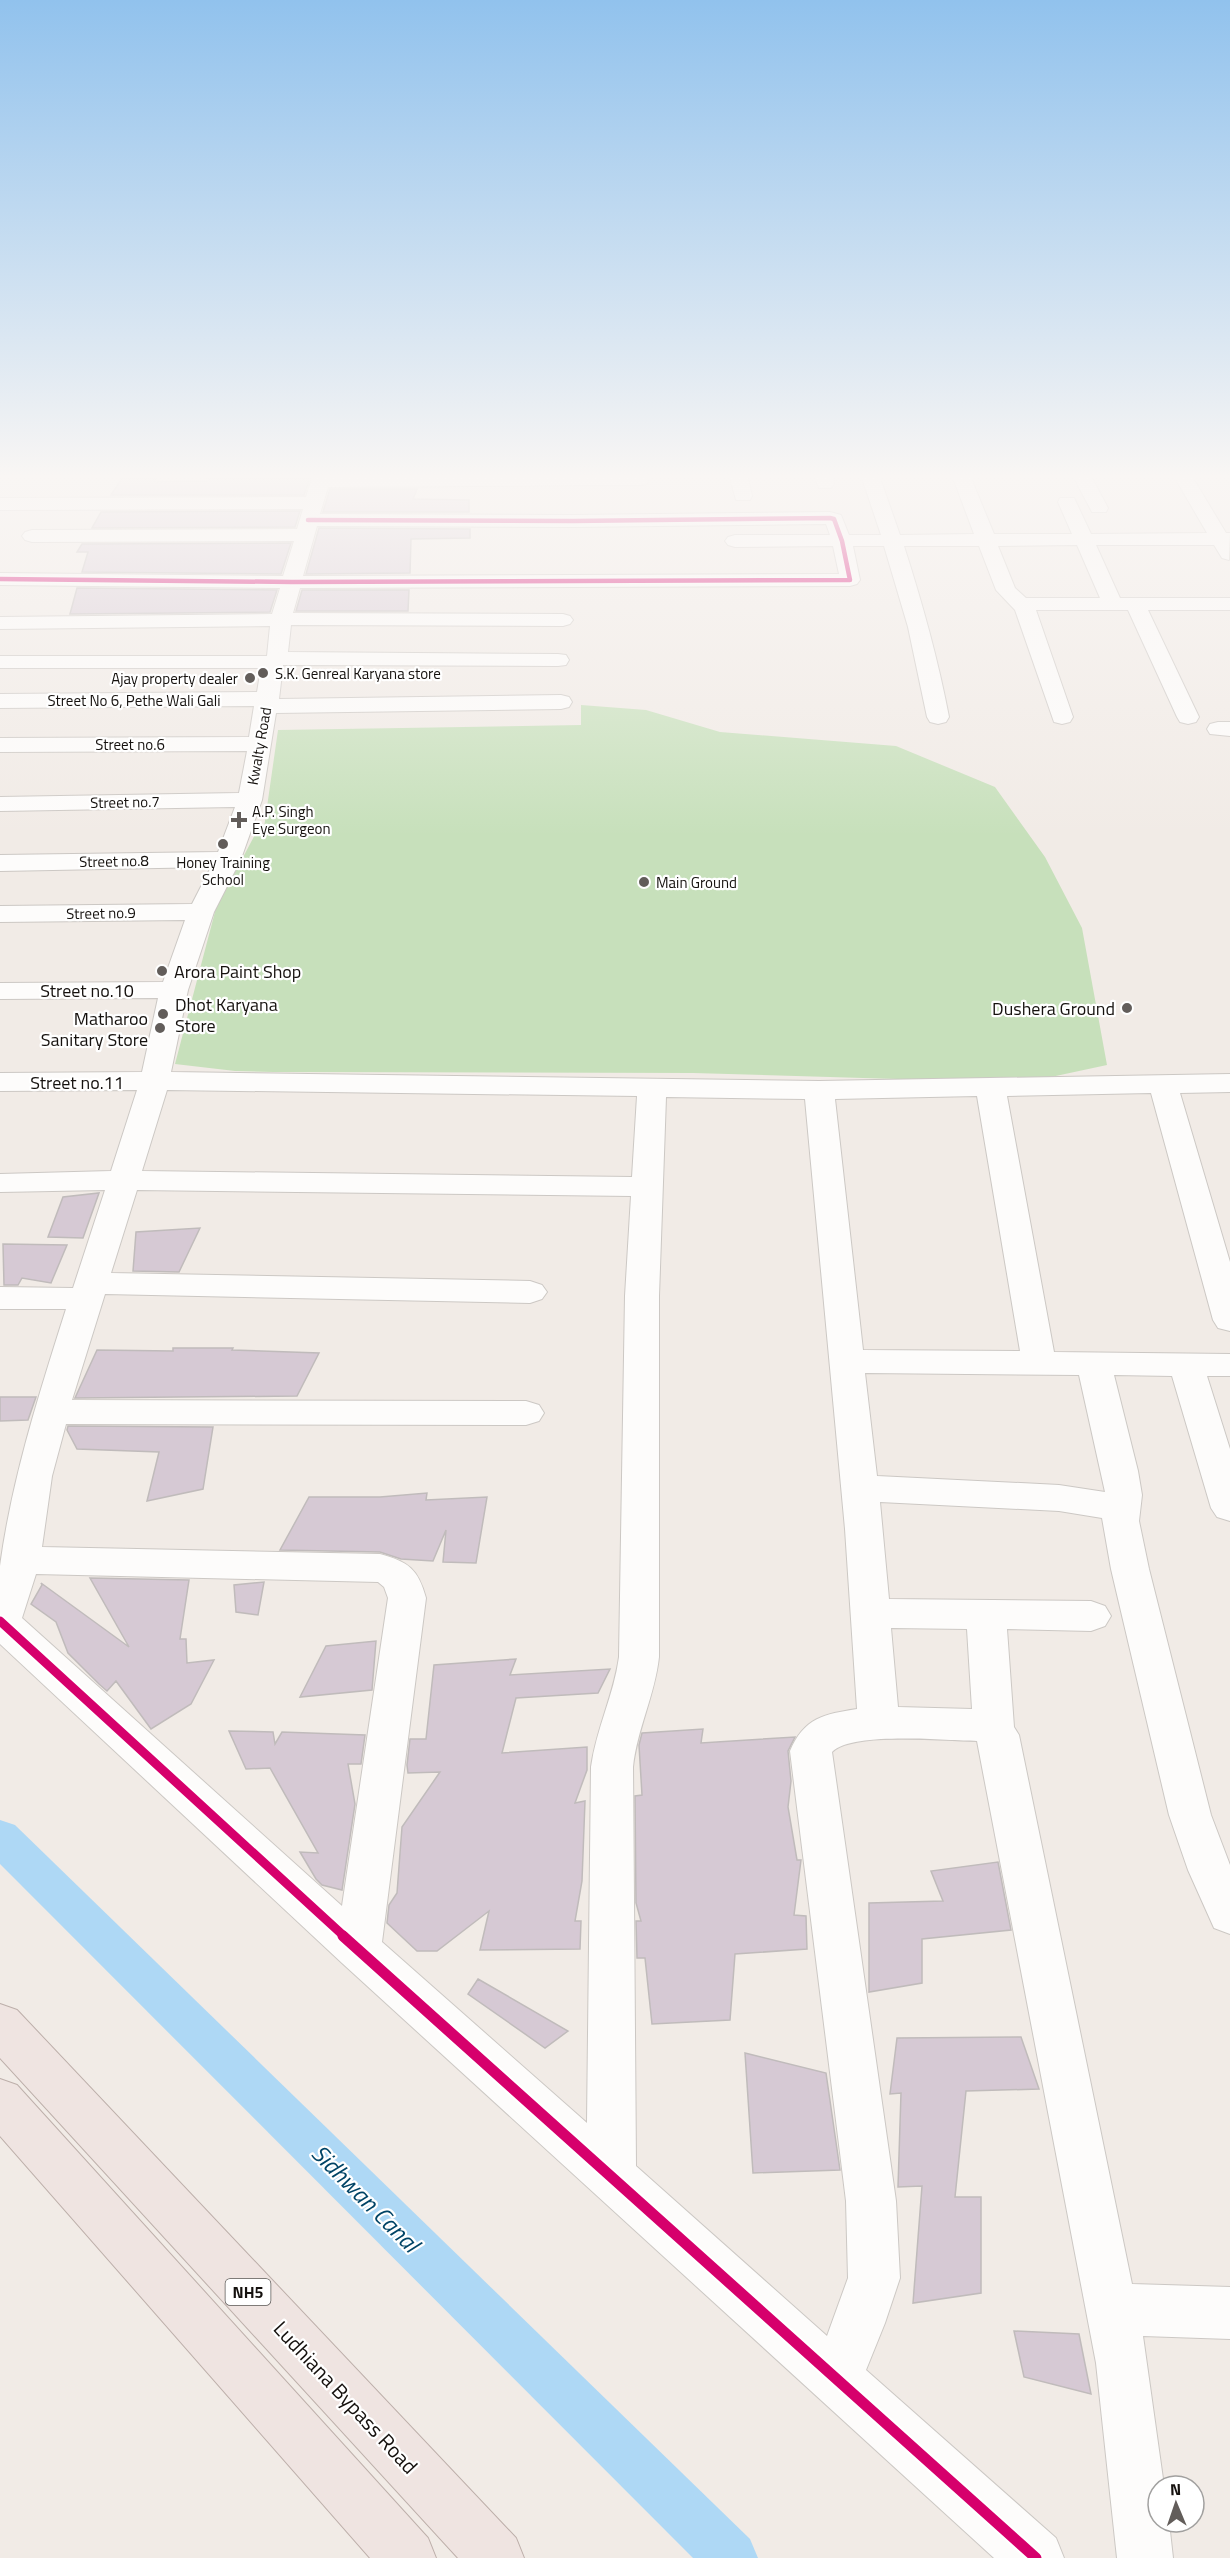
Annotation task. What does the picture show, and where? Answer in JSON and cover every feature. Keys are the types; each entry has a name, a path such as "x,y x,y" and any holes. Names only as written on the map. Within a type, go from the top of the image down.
{"highway":[{"name":"Ludhiana Bypass Road","path":"0,2025 496,2558"},
{"path":"0,2101 408,2558"}],"street":[{"name":"Kwalty Road","path":"0,1623 21,1560 34,1476 51,1412 150,1096 174,990 201,912 228,859 250,800 288,597"},
{"path":"908,597 933,685 938,717"},
{"path":"1014,597 1022,604 1062,717"},
{"path":"1110,597 1113,604"},
{"path":"1022,604 1230,604"},
{"path":"1136,604 1188,717"},
{"path":"0,623 282,619 563,620"},
{"path":"0,662 558,660"},
{"name":"Street No 6, Pethe Wali Gali","path":"0,701 561,702"},
{"name":"Street no.6","path":"0,745 260,744"},
{"name":"Street no.7","path":"0,804 250,800"},
{"name":"Street no.8","path":"0,863 228,859"},
{"name":"Street no.9","path":"0,914 201,912"},
{"name":"Street no.10","path":"0,991 174,990"},
{"name":"Street no.11","path":"0,1082 150,1096 652,1086 819,1090 1230,1083"},
{"path":"1162,1084 1230,1320"},
{"path":"611,2175 612,1767 615,1741 636,1683 639,1657 639,1397 652,1086"},
{"path":"990,1086 1039,1363"},
{"path":"819,1090 871,1613 878,1710 872,1723"},
{"path":"0,1183 123,1180 647,1187"},
{"path":"0,1298 89,1291 530,1292"},
{"path":"847,1361 1230,1365"},
{"path":"1094,1363 1120,1471 1124,1495 1120,1521 1130,1569 1190,1815 1210,1870 1230,1915"},
{"path":"1186,1364 1230,1508"},
{"path":"51,1412 526,1413"},
{"path":"860,1488 1059,1498 1097,1503 1121,1511"},
{"path":"21,1560 380,1568 393,1571 402,1580 407,1598 358,1949"},
{"path":"871,1613 1091,1616"},
{"path":"986,1615 994,1730"},
{"path":"0,1623 358,1949 1036,2558"},
{"path":"836,2378 859,2323 874,2278 871,2212 811,1751 812,1744 820,1737 835,1730 872,1723 981,1725 994,1730 998,1735 1122,2363 1145,2558"},
{"path":"1111,2309 1230,2313"}],"green space":[{"name":"Main Ground","path":"581,705 646,710 720,732 896,746 995,787 1045,857 1082,928 1107,1065 1051,1077 931,1080 693,1073 273,1072 235,1071 175,1064 216,908 258,829 264,828 278,730 581,725"}],"building":[{"path":"74,597 275,597 270,612 70,614"},
{"path":"300,597 409,597 408,611 296,611"},
{"path":"99,1193 83,1238 48,1237 63,1197"},
{"path":"200,1228 179,1272 133,1271 136,1232"},
{"path":"3,1244 67,1245 51,1283 22,1278 18,1285 4,1285"},
{"path":"173,1348 233,1348 232,1350 319,1353 297,1396 75,1398 97,1350 173,1351"},
{"path":"0,1397 36,1397 28,1420 0,1421"},
{"path":"68,1426 213,1427 203,1489 147,1501 159,1452 77,1449 67,1430"},
{"path":"427,1493 426,1500 487,1497 476,1563 443,1562 446,1530 433,1561 401,1559 380,1552 280,1550 309,1497 380,1497"},
{"path":"90,1578 189,1580 180,1639 186,1639 187,1663 214,1660 191,1704 151,1729 116,1681 107,1691 99,1684 68,1653 56,1622 31,1604 41,1583 129,1647"},
{"path":"264,1582 258,1615 236,1612 234,1585"},
{"path":"376,1641 372,1690 300,1697 326,1646"},
{"path":"516,1659 510,1675 610,1669 598,1693 516,1698 502,1753 587,1747 587,1770 575,1803 585,1801 582,1881 575,1921 581,1921 580,1949 480,1950 489,1911 437,1951 417,1951 387,1923 389,1905 397,1893 402,1827 440,1772 408,1773 407,1765 410,1739 426,1739 434,1665"},
{"path":"703,1729 701,1743 795,1737 788,1751 791,1781 788,1807 797,1860 801,1860 794,1915 806,1916 807,1949 735,1954 730,2020 652,2024 645,1958 637,1958 636,1921 641,1921 636,1903 635,1796 642,1795 639,1745 642,1733"},
{"path":"229,1731 273,1732 275,1744 282,1732 365,1735 361,1764 348,1764 355,1804 342,1890 322,1885 316,1879 300,1852 318,1853 270,1768 246,1769"},
{"path":"998,1862 1011,1930 922,1939 922,1983 869,1992 869,1903 943,1901 931,1871"},
{"path":"478,1979 568,2031 545,2048 468,1994"},
{"path":"1021,2037 1039,2089 966,2091 955,2197 981,2197 981,2293 913,2303 922,2186 898,2187 901,2093 890,2094 897,2038"},
{"path":"745,2053 826,2073 840,2170 753,2173"},
{"path":"1014,2331 1079,2334 1091,2394 1024,2377"}],"waterway":[{"name":"Sidhwan Canal","path":"0,1837 731,2558"}],"cycle path":[{"path":"0,1621 358,1949 1036,2558"}],"place":[{"name":"S.K. Genreal Karyana store","path":"263,673"},
{"name":"Ajay property dealer","path":"250,678"},
{"name":"A.P. Singh Eye Surgeon","path":"239,820"},
{"name":"Honey Training School","path":"223,844"},
{"name":"Main Ground","path":"644,882"},
{"name":"Arora Paint Shop","path":"162,971"},
{"name":"Dushera Ground","path":"1127,1008"},
{"name":"Dhot Karyana Store","path":"163,1014"},
{"name":"Matharoo Sanitary Store","path":"160,1028"}]}
